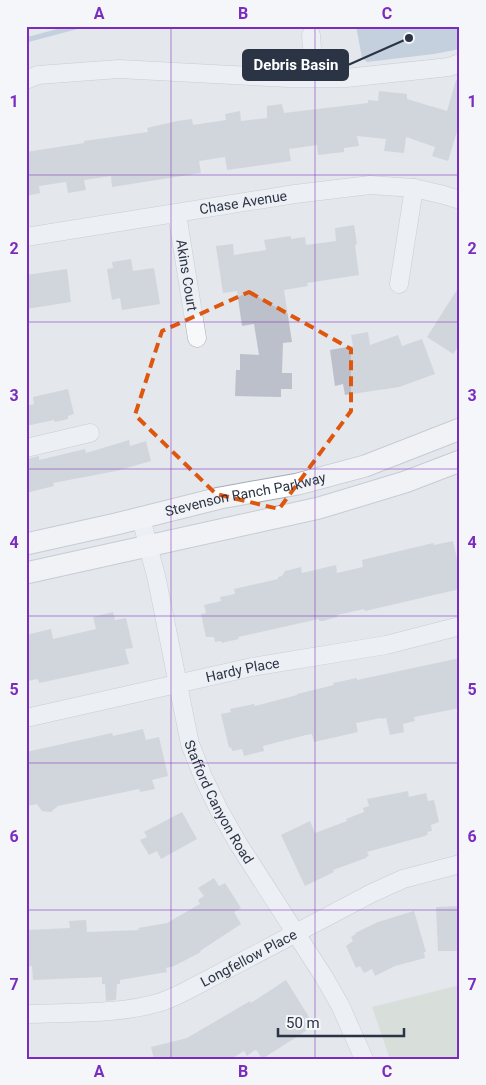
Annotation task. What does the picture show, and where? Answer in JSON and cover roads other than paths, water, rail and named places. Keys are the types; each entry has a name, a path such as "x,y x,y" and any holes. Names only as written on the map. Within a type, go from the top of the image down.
{"main road":[{"name":"Stevenson Ranch Parkway","path":"26,544 220,498 298,484 365,466 460,429"},
{"name":"Stevenson Ranch Parkway","path":"26,573 329,506 405,482 460,461"}],"street":[{"path":"311,35 314,77"},
{"path":"26,80 38,75 119,69 289,78 346,78 449,67 460,63"},
{"name":"Chase Avenue","path":"26,237 370,185 414,188 444,194 460,200"},
{"path":"399,284 414,188"},
{"name":"Akins Court","path":"177,214 197,338"},
{"path":"26,448 90,433"},
{"name":"Stafford Canyon Road","path":"141,518 190,744 219,810 340,1005 364,1059"},
{"name":"Hardy Place","path":"26,718 284,661 386,645 460,626"},
{"name":"Longfellow Place","path":"26,1014 106,1012 162,1002 372,893 403,879 460,864"}],"water":[{"path":"356,26 460,26 460,49 367,62 362,58"}],"waterway":[{"path":"26,40 79,26"}],"place":[{"name":"Debris Basin","path":"409,38"}]}
